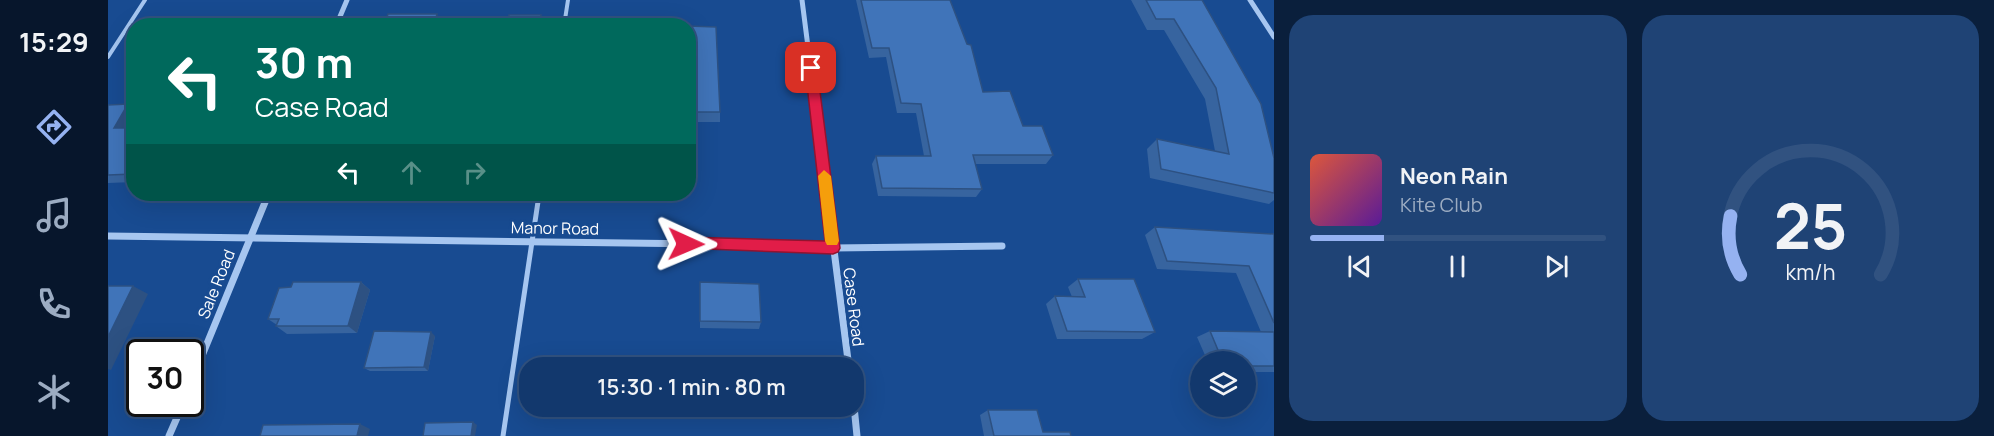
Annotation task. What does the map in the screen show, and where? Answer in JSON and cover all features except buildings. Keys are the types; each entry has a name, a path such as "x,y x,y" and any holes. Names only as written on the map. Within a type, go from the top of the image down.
{"street":[{"path":"339,18 347,0"},
{"name":"Case Road","path":"802,0 848,357"},
{"path":"1250,0 1274,37"},
{"name":"Sale Road","path":"204,350 265,201"},
{"name":"Manor Road","path":"108,236 774,245 833,248 1002,246"},
{"path":"169,436 177,417"},
{"path":"855,417 857,436"}],"lane":[{"path":"133,18 145,0"},
{"path":"565,18 568,0"},
{"path":"108,57 126,29"},
{"path":"503,436 538,201"}],"slow traffic":[{"path":"824,176 832,241"}],"route":[{"path":"686,244 833,248 811,68"}]}
